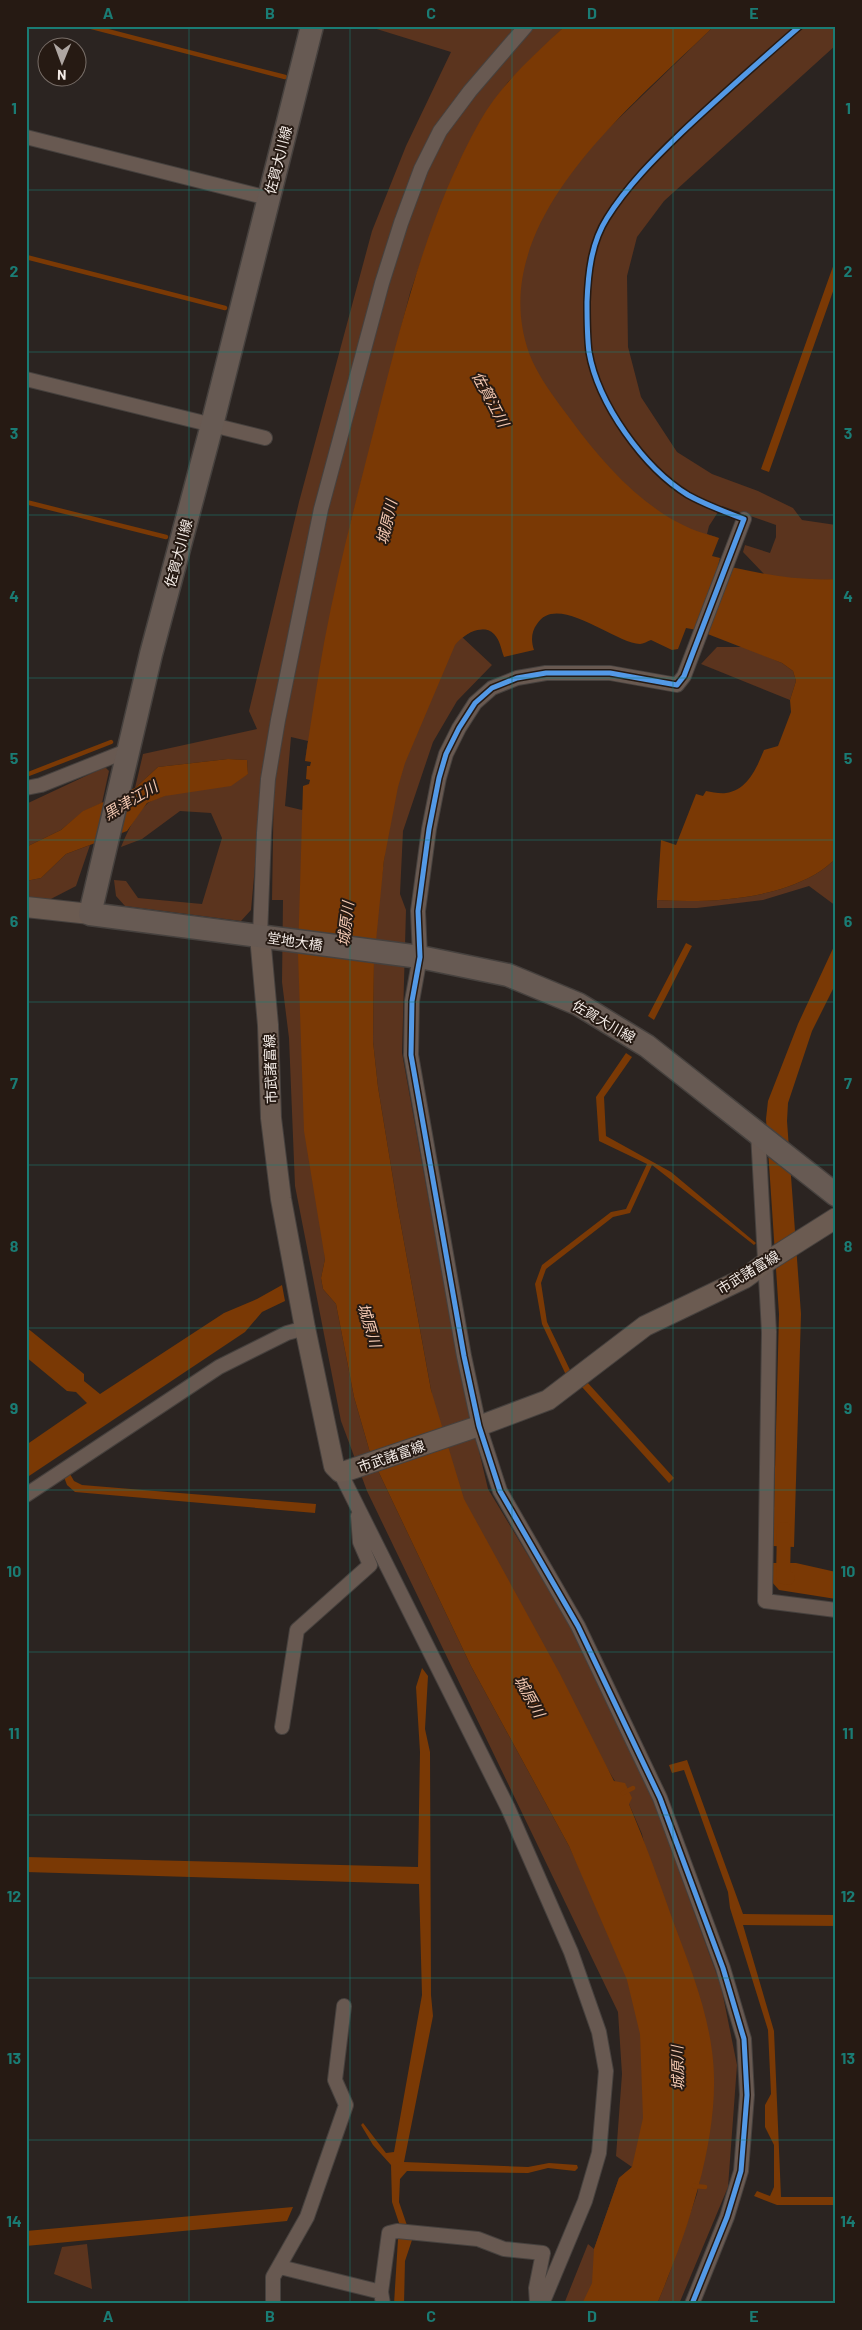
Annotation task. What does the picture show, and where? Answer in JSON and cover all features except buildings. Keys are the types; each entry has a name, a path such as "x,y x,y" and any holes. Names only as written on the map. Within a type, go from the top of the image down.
{"main road":[{"name":"佐賀大川線","path":"90,914 150,654 212,425 312,26"},
{"path":"26,907 260,936"},
{"name":"堂地大橋","path":"260,936 420,957"},
{"name":"市武諸富線","path":"260,936 268,1025 271,1118 281,1200 334,1466 343,1472 479,1426 548,1400 645,1326 745,1278 766,1262 836,1218"},
{"name":"佐賀大川線","path":"420,957 508,975 578,1004 647,1046 836,1195"}],"street":[{"path":"260,936 268,779 278,720 320,510 382,283 421,168 440,131 470,91 526,26"},
{"path":"26,137 268,198"},
{"path":"26,379 265,438"},
{"path":"692,2304 727,2217 741,2171 748,2095 744,2039 723,1968 660,1798 578,1626 500,1491 479,1426 464,1356 412,1056 412,1001 420,957 418,911 429,829 439,778 450,745 475,704 492,688 517,678 546,673 610,673 677,685 684,676 700,637 744,519"},
{"path":"26,788 41,785 127,757"},
{"path":"760,1135 769,1332 765,1601 836,1610"},
{"path":"26,1496 219,1367 287,1333 305,1328"},
{"path":"343,1472 357,1508 508,1808 572,1952 599,2032 606,2071 599,2153 585,2201 542,2304"},
{"path":"282,1727 297,1630 370,1565 360,1542 357,1508"},
{"path":"273,2304 273,2277 308,2216 346,2105 335,2080 344,2006"},
{"path":"280,2267 382,2298 389,2233 404,2232 478,2239 504,2249 543,2253 536,2288 537,2304"}],"shaded area":[{"path":"367,26 565,26 508,82 481,120 457,167 435,221 410,293 350,526 305,761 308,741 291,737 285,806 302,810 310,803 325,1259 321,1278 323,1289 336,1304 354,1397 371,1456 471,1666 569,1846 634,1981 657,2130 596,2304 564,2304 588,2244 594,2249 619,2178 632,2167 616,2156 622,2074 618,2012 367,1491 341,1421 295,1186 289,1038 282,982 283,900 272,900 274,778 263,778 251,910 241,921 125,906 116,896 114,880 126,881 138,898 202,904 222,838 211,813 180,811 142,839 121,847 132,824 147,804 179,791 248,774 247,760 228,759 158,767 135,788 143,754 257,729 249,711 299,502 372,231 406,146 451,52"},
{"path":"714,26 836,26 836,45 664,201 637,237 627,276 628,347 641,397 677,452 712,474 758,491 793,508 802,520 836,525 836,579 811,581 765,575 743,552 745,545 770,553 776,537 776,525 722,506 709,526 707,534 719,538 638,519 516,349 516,260 576,160"},
{"path":"401,622 486,630 474,630 462,637 492,665 457,701 433,742 403,831 400,894 406,910 402,1053 459,1367 488,1489 573,1630 655,1805 721,1986 737,2065 728,2187 679,2304 657,2304 697,2194 710,2126 642,1834 629,1804 455,1521 398,1209 378,1087 373,1041 374,961 384,860"},
{"path":"717,647 744,647 782,663 793,671 796,681 790,700 701,664"},
{"path":"105,767 109,771 102,803 84,811 61,830 26,847 26,804"},
{"path":"90,845 76,886 45,902 26,899 26,881 41,878 66,854"},
{"path":"836,859 836,906 809,886 763,900 697,908 657,908 657,900 717,900 758,895 778,890 814,875"},
{"path":"87,2244 92,2289 54,2274 62,2247"}],"water":[{"path":"565,26 714,26 607,131 574,171 546,213 527,258 520,305 529,353 537,371 559,404 595,451 621,480 666,516 696,531 719,538 712,556 720,558 710,597 697,630 686,628 678,649 672,650 651,640 640,644 629,642 572,616 558,613 546,616 537,624 532,637 534,650 504,657 496,636 484,629 473,631 455,645 405,763 398,787 384,860 374,961 373,1041 378,1087 398,1209 431,1390 464,1499 560,1674 614,1781 625,1783 632,1798 629,1804 691,1969 706,2017 712,2051 714,2082 708,2147 691,2213 657,2304 582,2304 592,2283 594,2249 619,2178 632,2167 643,2118 640,2034 627,1980 569,1846 471,1666 371,1456 354,1397 336,1304 323,1289 321,1278 325,1259 304,1131 298,953 303,786 309,784 310,780 306,779 307,766 310,766 311,762 305,761 324,643 343,554 409,297 447,189 462,155 488,107 519,70"},
{"path":"836,258 836,283 769,472 761,469"},
{"path":"731,567 784,577 836,579 836,859 817,873 796,883 758,895 697,901 657,900 661,840 676,845 696,794 703,796 706,791 726,793 734,791 746,783 755,770 764,750 778,746 791,712 790,700 796,681 793,671 782,663 705,633"},
{"name":"黒津江川","path":"228,759 247,760 248,774 231,786 165,796 147,803 127,831 66,854 41,878 26,881 26,847 61,830 83,811 135,788 158,767"},
{"path":"836,942 836,983 812,1031 788,1103 787,1121 801,1314 794,1547 773,1546 779,1314 766,1119 768,1101 798,1024"},
{"path":"686,943 692,946 654,1020 648,1016"},
{"path":"626,1053 632,1057 604,1097 606,1136 671,1172 756,1243 754,1245 652,1165 630,1213 613,1217 546,1269 541,1283 547,1322 570,1370 566,1375 542,1324 535,1284 542,1265 611,1212 626,1209 647,1164 599,1141 596,1097"},
{"path":"282,1285 285,1301 262,1312 245,1332 26,1478 26,1445 87,1403 76,1392 67,1391 26,1357 26,1327 84,1374 84,1381 100,1394 224,1313 257,1299"},
{"path":"587,1382 674,1478 669,1483 582,1387"},
{"path":"70,1474 74,1481 82,1485 316,1504 315,1513 75,1492 67,1485 64,1477"},
{"path":"771,1563 796,1563 836,1572 836,1599 779,1590 771,1581"},
{"path":"422,1668 428,1676 425,1729 430,1752 431,1995 433,2016 404,2162 528,2167 549,2163 577,2165 578,2168 575,2171 548,2168 528,2173 407,2171 400,2179 399,2202 412,2240 405,2261 404,2304 394,2304 399,2223 392,2202 391,2165 373,2145 361,2125 363,2123 386,2153 394,2152 422,1995 419,1884 26,1872 26,1857 418,1867 420,1752 416,1687"},
{"path":"687,1760 743,1914 836,1915 836,1926 743,1925 774,2031 781,2197 836,2197 836,2205 777,2205 754,2196 757,2191 770,2196 774,2187 774,2145 765,2127 765,2105 771,2094 768,2030 730,1908 728,1892 684,1770 672,1773 669,1765"},
{"path":"293,2207 287,2221 26,2246 26,2231"}],"waterway":[{"path":"88,26 285,77"},
{"path":"26,257 225,308"},
{"path":"26,502 166,537"},
{"path":"26,775 111,742"},
{"path":"784,1529 783,1577 788,1578"},
{"path":"623,1793 633,1788"},
{"path":"694,2186 705,2187"}],"cycle path":[{"path":"692,2304 727,2217 741,2171 747,2095 744,2039 723,1968 660,1798 578,1626 500,1491 479,1426 464,1356 411,1055 412,1001 420,957 418,911 429,829 439,778 446,754 459,728 475,703 492,688 517,678 546,673 610,673 677,685 684,676 744,519 695,499 671,483 640,452 625,433 613,413 594,372 589,352 587,302 591,259 597,238 607,218 641,173 696,119 800,26"}],"water label":[{"name":"佐賀江川","path":"491,399"},
{"name":"城原川","path":"386,522"},
{"name":"城原川","path":"345,924"},
{"name":"城原川","path":"370,1325"},
{"name":"城原川","path":"530,1696"},
{"name":"城原川","path":"677,2068"}]}
